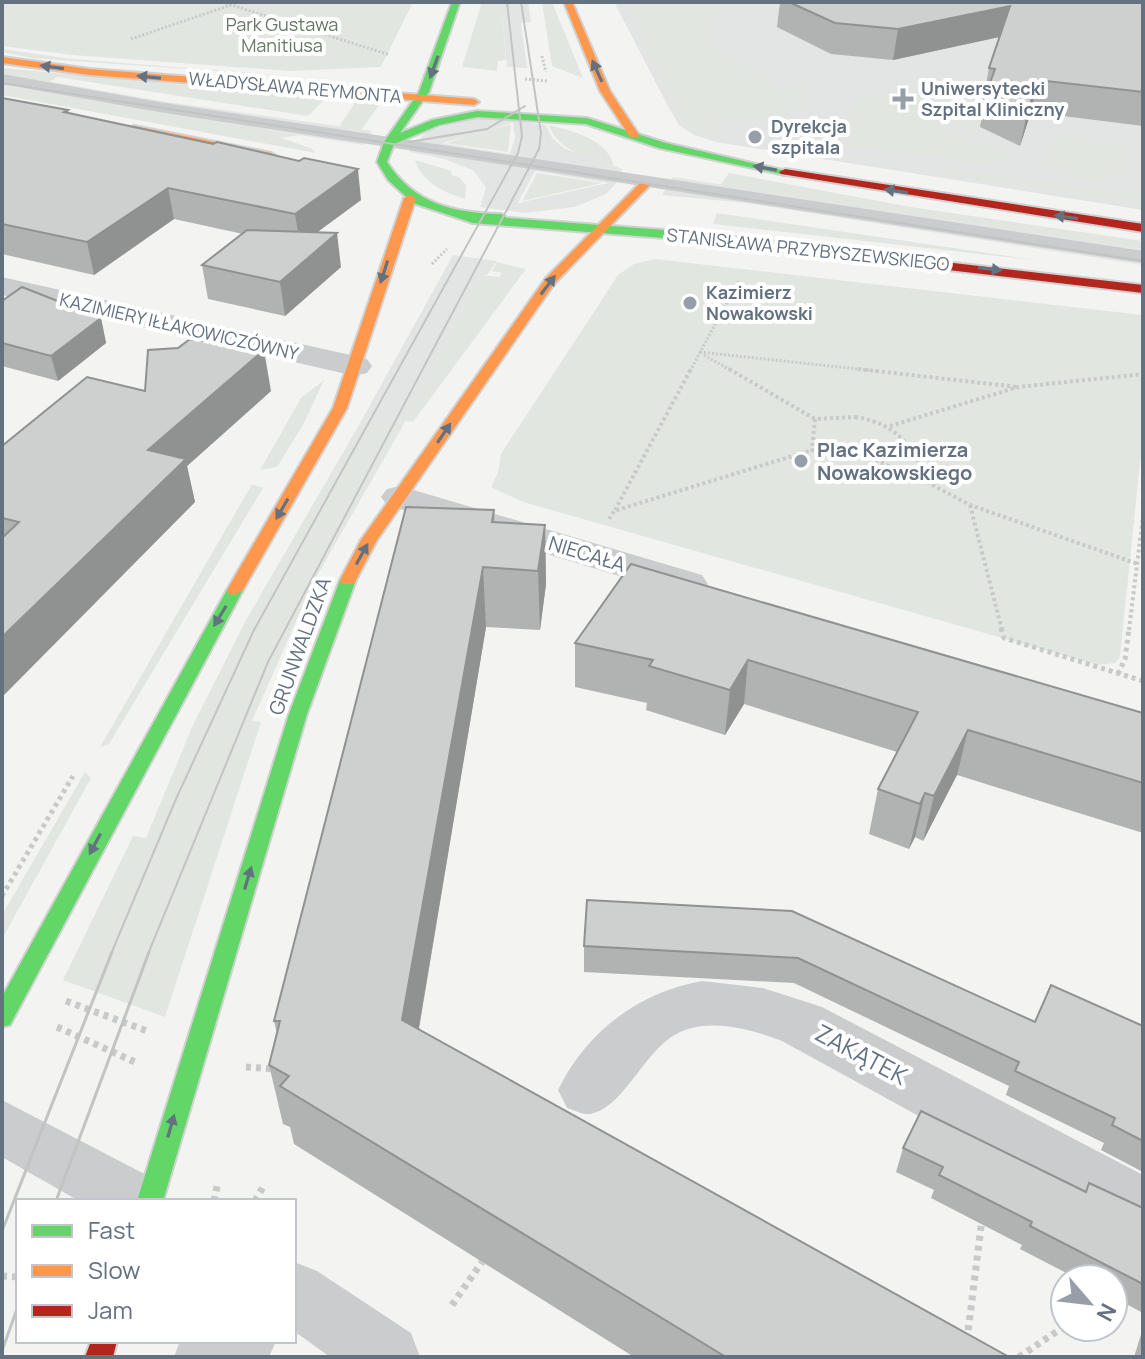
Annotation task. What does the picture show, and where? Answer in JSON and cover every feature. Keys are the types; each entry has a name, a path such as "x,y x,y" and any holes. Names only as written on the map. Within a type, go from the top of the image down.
{"street":[{"path":"456,2 421,98 389,142 382,162 383,180 410,198 473,219 579,211 606,203 645,183 650,167 637,137 605,91 568,2"},
{"name":"WŁADYSŁAWA REYMONTA","path":"2,60 90,72 532,108 587,121"},
{"path":"389,142 436,122 477,114 587,121 735,162 842,182 1143,228"},
{"path":"110,124 294,160"},
{"name":"GRUNWALDZKA","path":"151,1199 298,714 338,603 364,548 550,281 645,183"},
{"path":"5,1014 199,651 340,408 410,198"},
{"name":"STANISŁAWA PRZYBYSZEWSKIEGO","path":"473,219 705,238 1143,289"},
{"name":"KAZIMIERY IŁŁAKOWICZÓWNY","path":"2,286 355,366"},
{"name":"NIECAŁA","path":"400,497 729,596"},
{"name":"ZAKĄTEK","path":"587,1090 644,1027 674,1008 714,1001 766,1010 802,1024 1143,1207"},
{"path":"2,1126 132,1199"},
{"path":"207,1357 238,1343"}],"lane":[{"path":"2,79 645,183 1143,257"}],"path":[{"path":"222,2 392,55 391,63"},
{"path":"240,7 249,3"},
{"path":"118,43 232,5"},
{"path":"261,15 303,58"},
{"path":"542,56 546,72"},
{"path":"429,268 447,249"},
{"path":"604,525 745,268"},
{"path":"700,352 1018,387"},
{"path":"700,352 815,419 854,414 890,426 919,457 927,482"},
{"path":"890,426 1018,387 1143,374"},
{"path":"812,450 815,419"},
{"path":"614,511 812,450 861,454 927,482 970,505 1138,564"},
{"path":"970,505 1004,638 1143,681"},
{"path":"1118,674 1125,659 1143,516"},
{"path":"20,983 195,1049 250,1067 273,1069"},
{"path":"5,1014 51,1024 184,1085"},
{"path":"246,1081 253,1057"},
{"path":"965,1357 981,1223 1014,1138"},
{"path":"256,1199 263,1187"},
{"path":"452,1305 482,1262"},
{"path":"1019,1357 1049,1337"}],"shaded area":[{"path":"501,2 528,2 531,22 521,23 527,68 507,67"},
{"name":"Uniwersytecki Szpital Kliniczny","path":"614,2 1143,2 1143,210 716,142 694,135 679,125"},
{"path":"2,73 167,102 372,131 363,145 137,110 2,87"},
{"path":"483,117 546,125 552,138 565,149 622,169 621,178 606,194 575,207 525,213 480,207 486,188 474,171 445,159 409,152 427,131","holes":["513,122 515,137 510,154 441,143","535,171 608,183 518,203"]},
{"path":"673,177 1143,249 1143,265 746,203 662,195"},
{"path":"453,255 497,261 487,275 481,275 401,429 359,425"}],"green space":[{"name":"Park Gustawa Manitiusa","path":"2,2 413,2 381,67 291,71 72,55 2,46"},
{"path":"482,2 501,2 506,60 498,61 497,71 462,67"},
{"path":"542,2 552,2 583,78 552,66"},
{"path":"625,2 727,2 708,24 707,39 722,53 759,72 779,90 802,89 804,98 789,123 720,118 708,135 684,121"},
{"path":"2,49 72,59 341,80 31,58 2,52"},
{"path":"2,68 326,98 308,116 58,77 47,83 2,73"},
{"path":"918,78 984,80 978,99 985,102 976,133 958,126 907,92"},
{"path":"2,87 299,135 281,138 311,148 316,153 2,95"},
{"path":"873,95 900,97 952,131 1017,156 1018,160 980,163 849,146 835,137 856,99"},
{"path":"356,101 379,105 361,130 339,127"},
{"path":"511,124 508,152 446,143"},
{"path":"549,125 578,133 597,143 614,166 567,148"},
{"path":"1059,136 1119,145 1127,153 1124,165 1105,178 1079,178 1066,174 1047,160 1052,142"},
{"path":"777,145 858,160 775,147"},
{"path":"415,160 452,171 451,175 459,177 466,185 465,199 435,186 423,175"},
{"path":"862,160 1143,195 1143,203"},
{"path":"537,173 602,183 522,201"},
{"path":"729,173 911,207 1143,241 1143,249 720,185"},
{"path":"717,213 1042,261 713,224"},
{"name":"Plac Kazimierza Nowakowskiego","path":"655,259 1143,315 1143,434 1120,657 1115,663 1097,665 523,502 491,487 498,473 501,454 618,275 634,264"},
{"path":"497,262 526,269 413,422 405,421 481,275 499,277 502,273 492,271"},
{"path":"324,380 303,425 277,467 260,470 301,398"},
{"path":"359,425 401,429 314,581 252,721 261,722 165,1017 63,980 133,836 146,838 193,725 246,620"},
{"path":"252,484 263,488 109,744 100,747"},
{"path":"85,772 91,778 2,939 2,915"}],"building":[{"path":"789,2 1143,2 1143,92 1038,80 1027,113 986,94 995,69 989,68 1010,6 898,29 835,23"},
{"path":"2,98 213,144 217,142 299,161 304,158 358,169 295,214 168,188 87,242 2,224"},
{"path":"247,230 337,233 280,282 202,265"},
{"path":"22,287 101,318 51,356 2,343 2,301"},
{"path":"190,339 264,350 148,450 186,459 2,637 2,538 19,522 2,518 2,446 87,377 145,391 148,350 178,348"},
{"path":"406,507 494,510 492,522 545,525 538,571 483,567 402,1020 1009,1357 726,1357 280,1086 289,1076 269,1065 280,1021 274,1021"},
{"path":"631,564 1143,713 1143,783 968,730 934,796 925,793 920,804 878,789 918,712 748,660 730,690 649,666 653,660 575,643"},
{"path":"587,900 792,911 1035,1022 1051,985 1143,1026 1143,1141 1112,1125 1115,1118 1015,1071 1019,1062 798,958 584,946"},
{"path":"921,1111 1086,1192 1089,1183 1143,1208 1143,1284 1129,1277 1129,1263 1102,1263 1030,1226 1032,1222 939,1175 943,1167 903,1148"}],"tram line":[{"path":"507,2 519,110"},
{"path":"521,2 541,133 539,149 530,165"},
{"path":"2,83 513,163"},
{"path":"519,110 525,106"},
{"path":"409,142 487,129 519,110"},
{"path":"513,163 522,136 519,110"},
{"path":"111,954 176,799 254,630 513,163"},
{"path":"513,163 530,165"},
{"path":"148,954 268,662 530,165"},
{"path":"530,165 1143,261"},
{"path":"2,1231 112,952"},
{"path":"57,1199 149,952"},
{"path":"2,1351 16,1312"}],"traffic: fast":[{"path":"456,2 424,92 389,142 382,162 404,191 432,208 465,216 501,218"},
{"path":"389,142 436,122 477,114 587,121 663,146 785,172"},
{"path":"473,219 690,236 876,258"},
{"path":"151,1199 298,714 348,580"},
{"path":"2,1018 235,590"}],"traffic: slow":[{"path":"568,2 605,91 634,135"},
{"path":"2,60 90,72 474,102"},
{"path":"134,129 271,156"},
{"path":"348,580 369,540 550,281 644,185"},
{"path":"235,590 340,408 410,198"}],"traffic: jam":[{"path":"785,172 1143,228"},
{"path":"876,258 1143,289"},
{"path":"99,1357 103,1343"}],"place":[{"name":"Uniwersytecki Szpital Kliniczny","path":"903,99"},
{"name":"Dyrekcja szpitala","path":"755,137"},
{"name":"Kazimierz Nowakowski","path":"690,303"},
{"name":"Plac Kazimierza Nowakowskiego","path":"801,461"}]}
